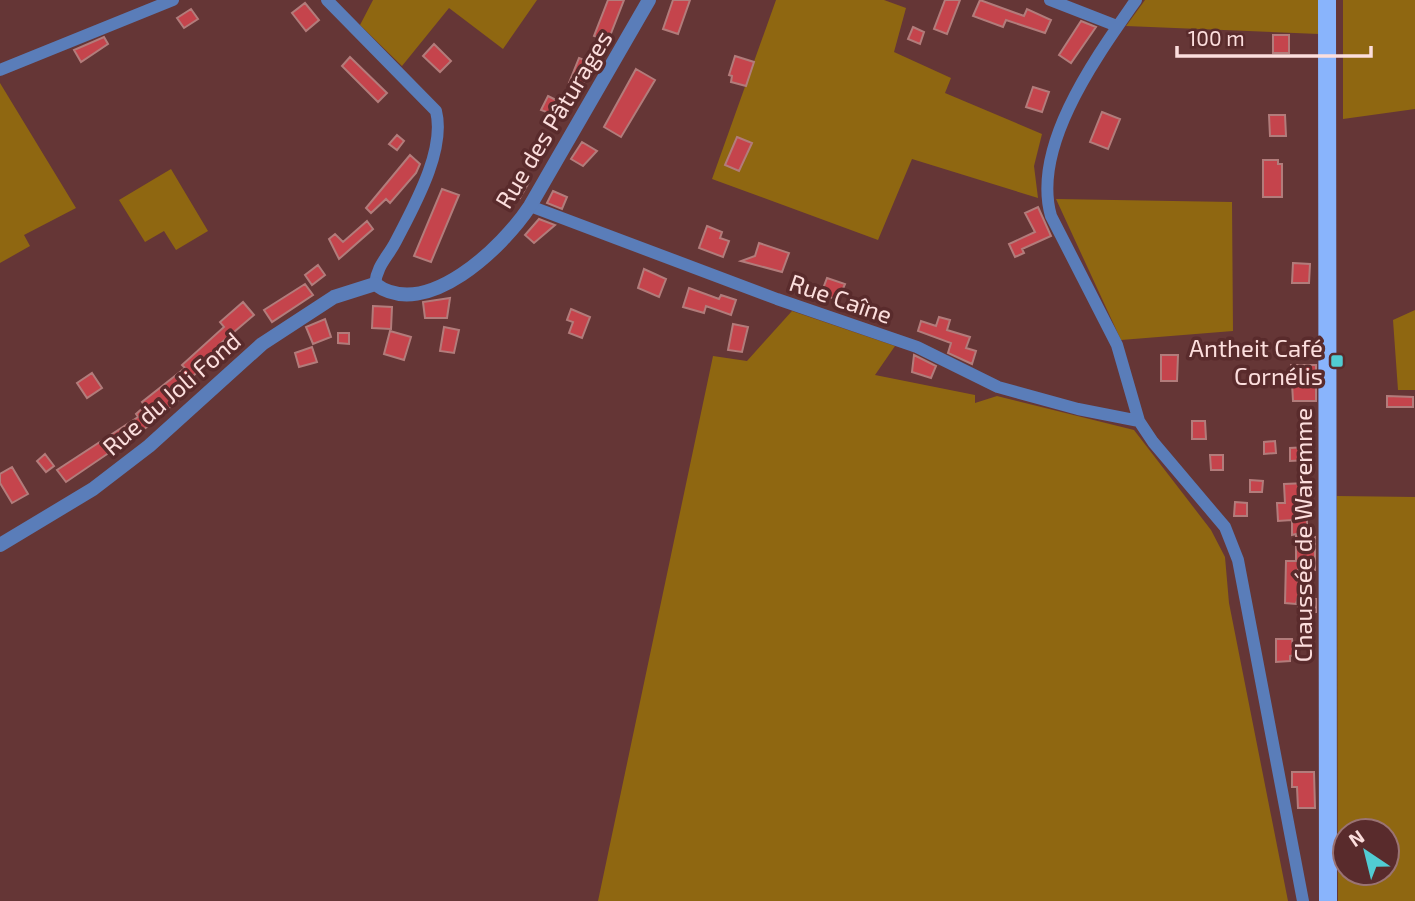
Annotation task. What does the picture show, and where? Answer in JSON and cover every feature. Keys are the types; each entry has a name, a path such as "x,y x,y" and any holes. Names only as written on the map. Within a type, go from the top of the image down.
{"main road":[{"name":"Chaussée de Waremme","path":"1327,0 1328,901"}],"street":[{"path":"0,70 173,0"},
{"path":"327,0 436,111 440,126 432,161 395,243 377,269 375,284"},
{"name":"Rue des Pâturages","path":"375,284 387,293 403,296 435,291 499,244 518,225 649,0"},
{"path":"1050,0 1117,26"},
{"path":"1136,0 1117,26 1062,122 1047,171 1045,196 1051,216 1117,345 1139,421 1153,442 1224,527 1238,560 1303,901"},
{"name":"Rue Caîne","path":"530,206 777,299 917,347 998,387 1078,409 1139,421"},
{"name":"Rue du Joli Fond","path":"0,545 93,489 149,446 262,344 334,297 375,284"}],"shaded area":[{"path":"373,0 537,0 503,49 449,8 402,66 360,25"},
{"path":"776,0 884,0 906,8 894,52 951,78 945,93 1042,134 1034,166 1038,198 912,159 878,240 712,179"},
{"path":"1145,0 1319,0 1319,34 1126,26"},
{"path":"1343,0 1415,0 1415,109 1343,119"},
{"path":"0,83 76,208 24,235 30,246 0,263"},
{"path":"171,169 208,231 176,250 164,231 145,242 119,200"},
{"path":"1056,199 1232,202 1233,331 1121,340"},
{"path":"1415,310 1415,390 1398,390 1393,320"},
{"path":"792,311 895,346 875,375 975,395 975,403 997,396 1134,430 1211,530 1225,557 1229,603 1288,901 598,901 713,356 747,361"},
{"path":"1337,496 1415,497 1415,901 1338,901 1338,887 1401,887 1401,817 1338,817"}],"building":[{"path":"608,0 624,0 608,41 594,36"},
{"path":"673,0 690,0 678,34 663,29"},
{"path":"945,0 960,0 947,34 934,29"},
{"path":"980,0 1024,16 1027,9 1051,20 1045,33 1006,20 1003,27 973,16"},
{"path":"305,3 319,20 306,31 292,13"},
{"path":"191,9 198,19 184,28 177,18"},
{"path":"1081,21 1096,27 1071,63 1059,55"},
{"path":"913,27 924,32 920,44 908,39"},
{"path":"1273,35 1289,35 1289,53 1273,53"},
{"path":"104,37 108,44 81,62 74,50"},
{"path":"434,44 451,61 440,72 423,56"},
{"path":"735,56 754,62 746,86 731,82 732,76 729,75"},
{"path":"350,57 387,93 378,102 342,66"},
{"path":"579,58 592,63 582,88 569,83"},
{"path":"636,69 655,80 621,137 604,127"},
{"path":"1033,87 1049,92 1042,112 1026,107"},
{"path":"548,96 568,106 563,118 541,110"},
{"path":"1102,112 1120,119 1108,149 1090,142"},
{"path":"1269,115 1285,115 1286,136 1270,136"},
{"path":"397,135 404,141 397,150 389,144"},
{"path":"737,137 752,143 739,171 725,165"},
{"path":"582,142 597,151 583,166 571,159"},
{"path":"410,155 420,164 416,173 390,203 386,199 371,213 366,208"},
{"path":"1263,160 1278,160 1278,164 1282,164 1282,197 1263,197"},
{"path":"517,175 529,182 520,198 507,191"},
{"path":"442,189 459,195 431,262 414,256"},
{"path":"553,191 567,197 562,209 547,203"},
{"path":"1038,207 1051,236 1022,249 1024,253 1015,257 1009,244 1035,232 1025,213"},
{"path":"539,219 555,225 534,243 525,235"},
{"path":"367,221 373,229 339,259 329,239 335,234 343,242"},
{"path":"707,226 722,232 720,238 729,241 723,257 699,248"},
{"path":"759,243 789,253 782,272 741,261 755,256"},
{"path":"1293,263 1310,264 1309,283 1292,283"},
{"path":"318,265 325,275 312,285 305,275"},
{"path":"644,269 666,279 659,297 638,288"},
{"path":"827,278 845,284 838,300 821,294"},
{"path":"305,284 313,295 272,322 264,310"},
{"path":"689,288 719,299 721,295 736,300 731,315 706,306 704,313 683,307"},
{"path":"450,298 447,318 425,318 423,302"},
{"path":"243,302 254,315 220,344 223,348 177,391 182,397 147,427 66,482 57,470 138,417 136,414 145,406 142,402 185,368 182,365 224,327 220,322"},
{"path":"373,306 392,307 391,329 372,328"},
{"path":"571,309 590,317 582,338 569,333 573,322 567,320"},
{"path":"939,317 950,320 947,330 970,337 966,348 976,351 972,364 948,353 951,343 918,331 921,321 936,326"},
{"path":"325,319 331,337 313,344 306,327"},
{"path":"733,324 748,327 742,352 728,350"},
{"path":"444,327 459,330 454,353 440,351"},
{"path":"390,331 411,337 404,360 384,354"},
{"path":"338,333 349,333 349,344 338,343"},
{"path":"312,347 317,362 299,367 295,353"},
{"path":"914,355 936,366 931,378 912,372"},
{"path":"1161,355 1178,355 1177,381 1161,381"},
{"path":"1291,365 1316,365 1316,401 1293,401"},
{"path":"92,373 102,388 87,398 77,383"},
{"path":"1387,396 1413,397 1413,407 1387,407"},
{"path":"1192,421 1205,421 1206,439 1192,439"},
{"path":"1275,441 1276,453 1264,454 1264,442"},
{"path":"1308,447 1308,460 1290,461 1290,448"},
{"path":"45,454 54,466 46,472 37,461"},
{"path":"1210,455 1223,455 1223,470 1211,470"},
{"path":"12,467 28,494 12,503 0,483 0,474"},
{"path":"1250,480 1263,481 1262,492 1250,492"},
{"path":"1307,483 1307,537 1315,537 1315,570 1298,570 1299,593 1296,604 1285,603 1286,561 1296,561 1296,534 1292,535 1292,520 1278,521 1277,503 1285,503 1284,484"},
{"path":"1235,502 1247,503 1247,516 1234,516"},
{"path":"1298,599 1316,599 1316,612 1298,612"},
{"path":"1276,639 1292,639 1294,655 1290,656 1290,661 1276,662"},
{"path":"1292,772 1314,772 1315,808 1298,808 1297,787 1292,787"}],"place":[{"name":"Antheit Café Cornélis","path":"1337,361"}]}
